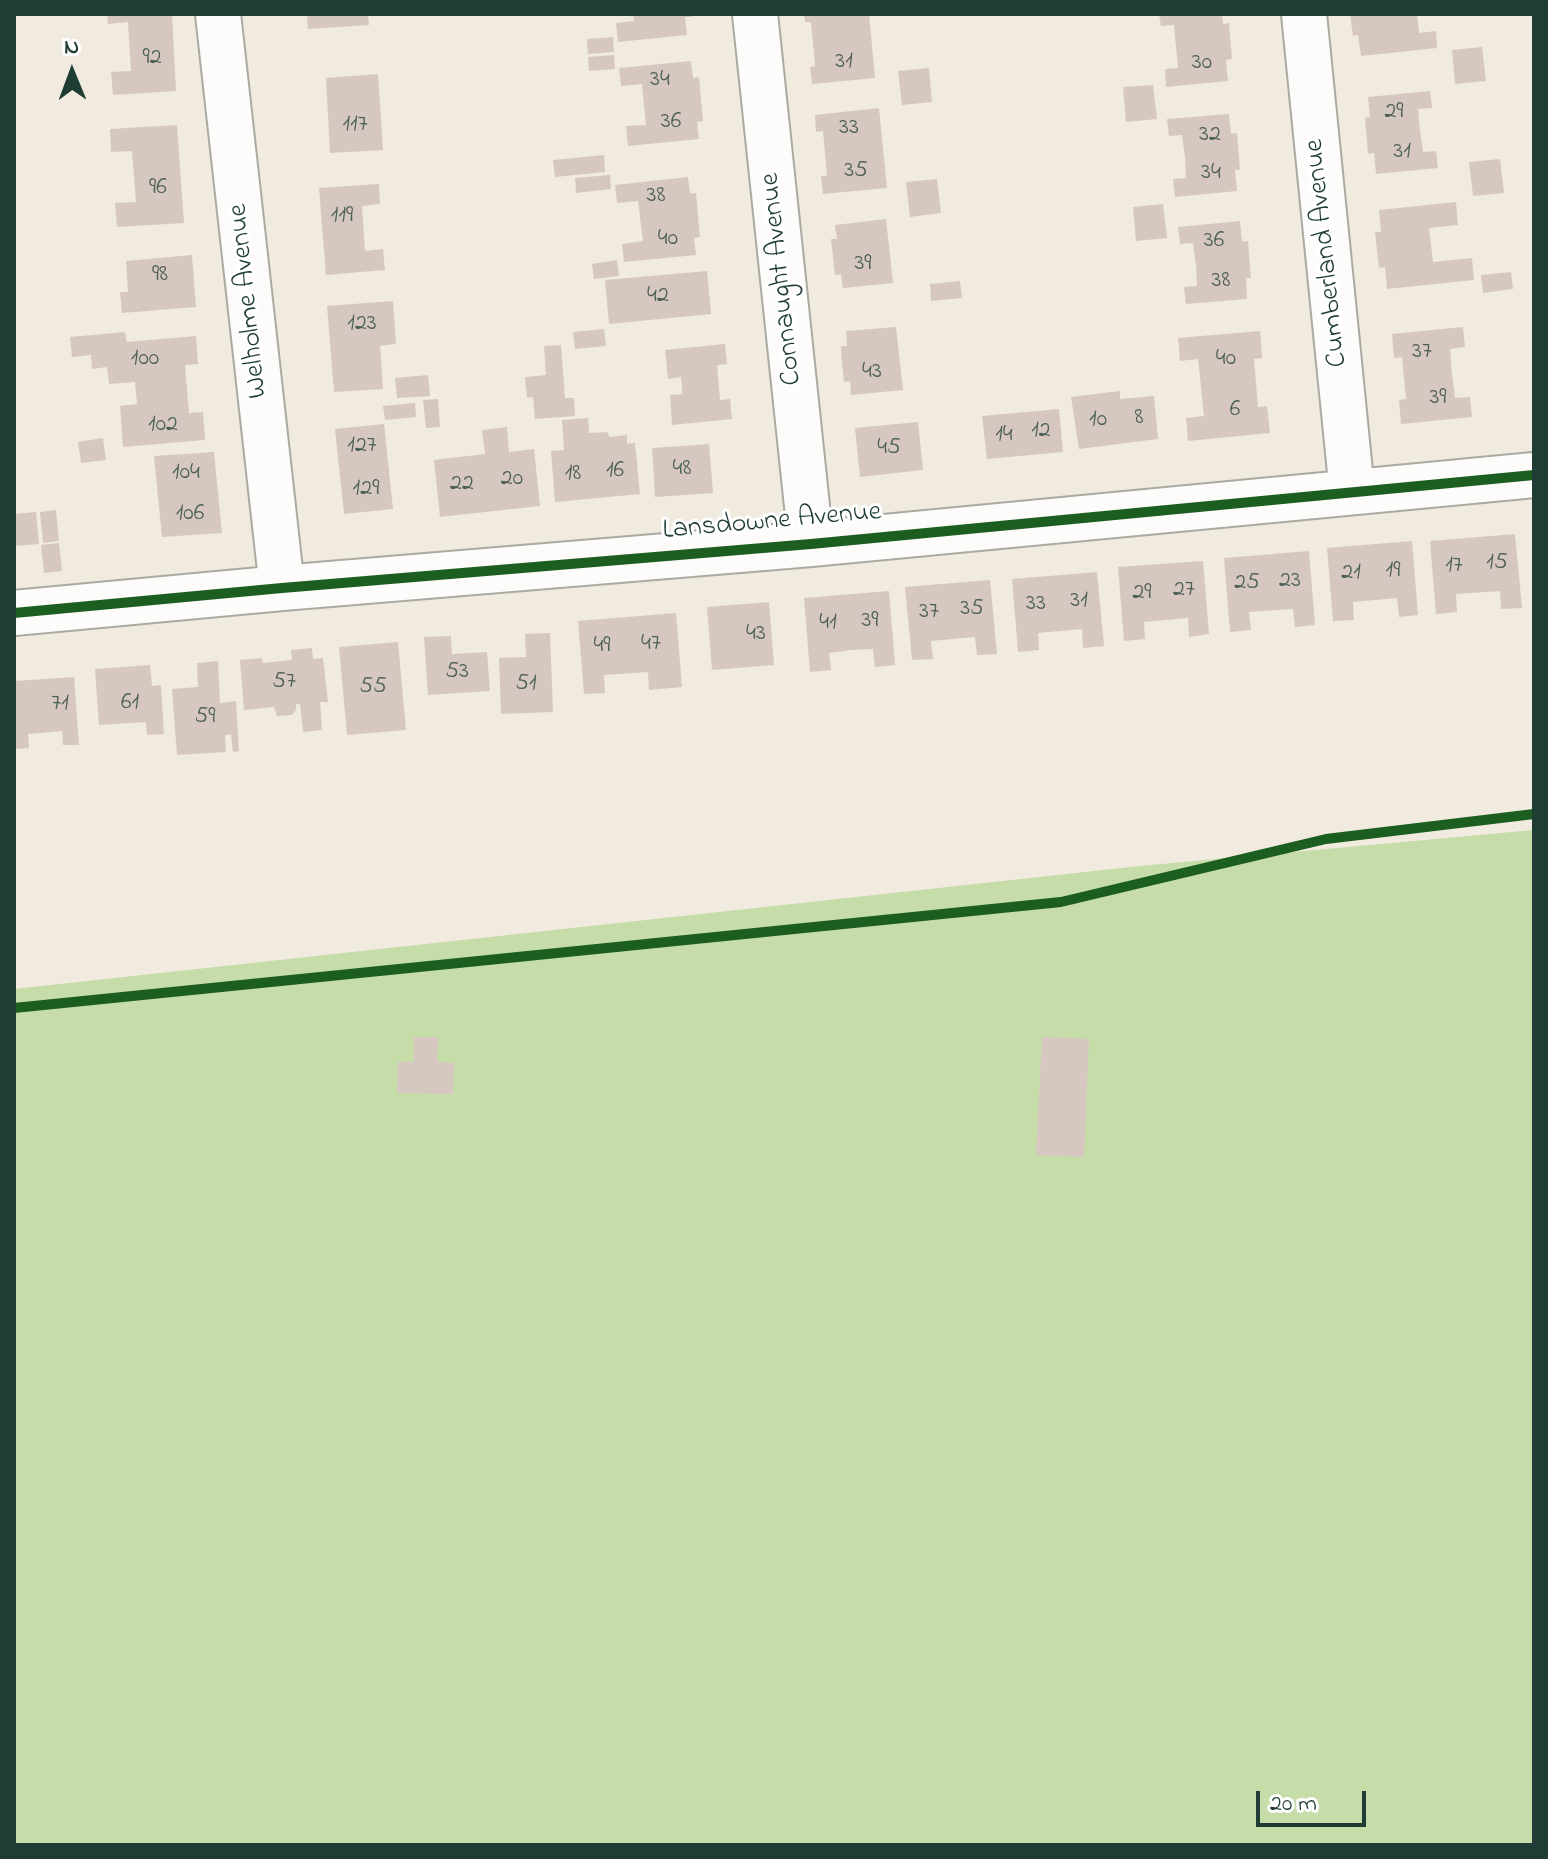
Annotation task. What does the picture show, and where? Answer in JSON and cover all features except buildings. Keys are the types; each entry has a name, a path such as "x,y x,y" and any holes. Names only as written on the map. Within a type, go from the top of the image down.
{"street":[{"name":"Welholme Avenue","path":"218,14 282,588"},
{"name":"Connaught Avenue","path":"755,14 811,544"},
{"name":"Cumberland Avenue","path":"1304,14 1352,492"},
{"name":"Lansdowne Avenue","path":"14,613 811,544 1534,475"}],"green space":[{"path":"1534,830 1534,1845 14,1845 14,989 1140,866"}],"cycle path":[{"path":"14,613 811,544 1534,475"},
{"path":"14,1008 1061,902 1326,839 1534,814"}]}
